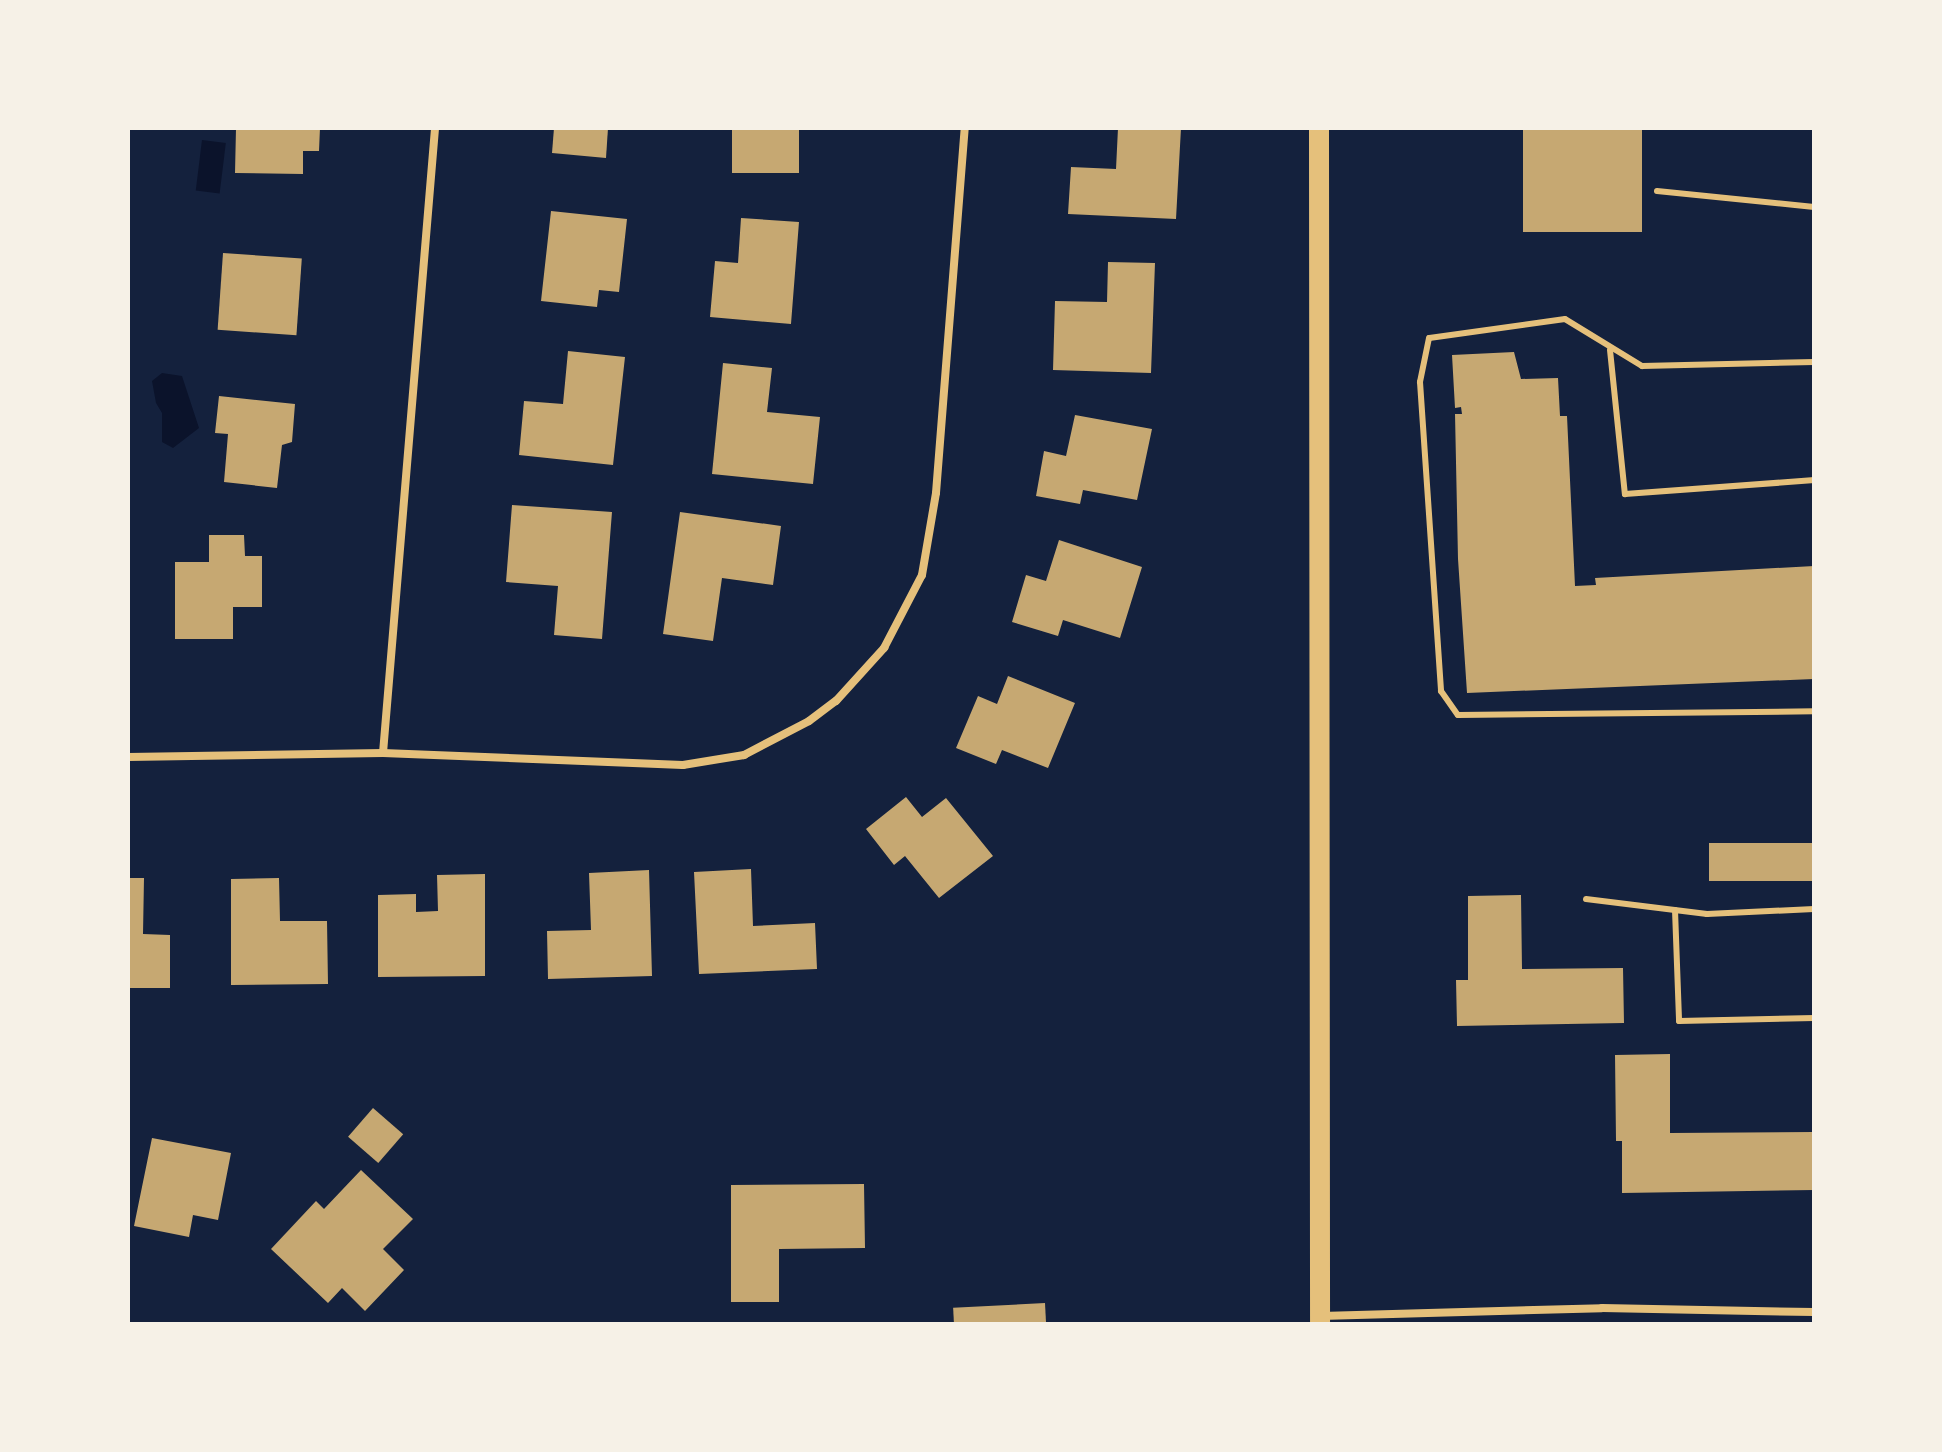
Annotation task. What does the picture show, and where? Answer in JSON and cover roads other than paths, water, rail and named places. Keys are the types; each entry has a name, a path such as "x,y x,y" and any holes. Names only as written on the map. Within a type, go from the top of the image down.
{"main road":[{"path":"1319,128 1320,1320"}],"street":[{"path":"383,753 435,128"},
{"path":"128,757 383,753 683,765 744,755 809,721 862,675 903,617 922,575 936,493 965,128"},
{"path":"1320,1320 1387,1320 1602,1308 1814,1312"}],"lane":[{"path":"1657,191 1814,207"},
{"path":"1814,362 1642,366 1610,350 1565,319 1429,338 1420,382 1441,691 1458,715 1814,711"},
{"path":"1610,350 1625,494 1814,480"},
{"path":"1586,899 1707,914 1814,909"},
{"path":"1675,910 1679,1021 1814,1018"}],"water":[{"path":"202,140 226,143 220,194 196,191"},
{"path":"162,373 182,376 199,428 173,448 162,442 162,413 156,403 152,381"}]}
